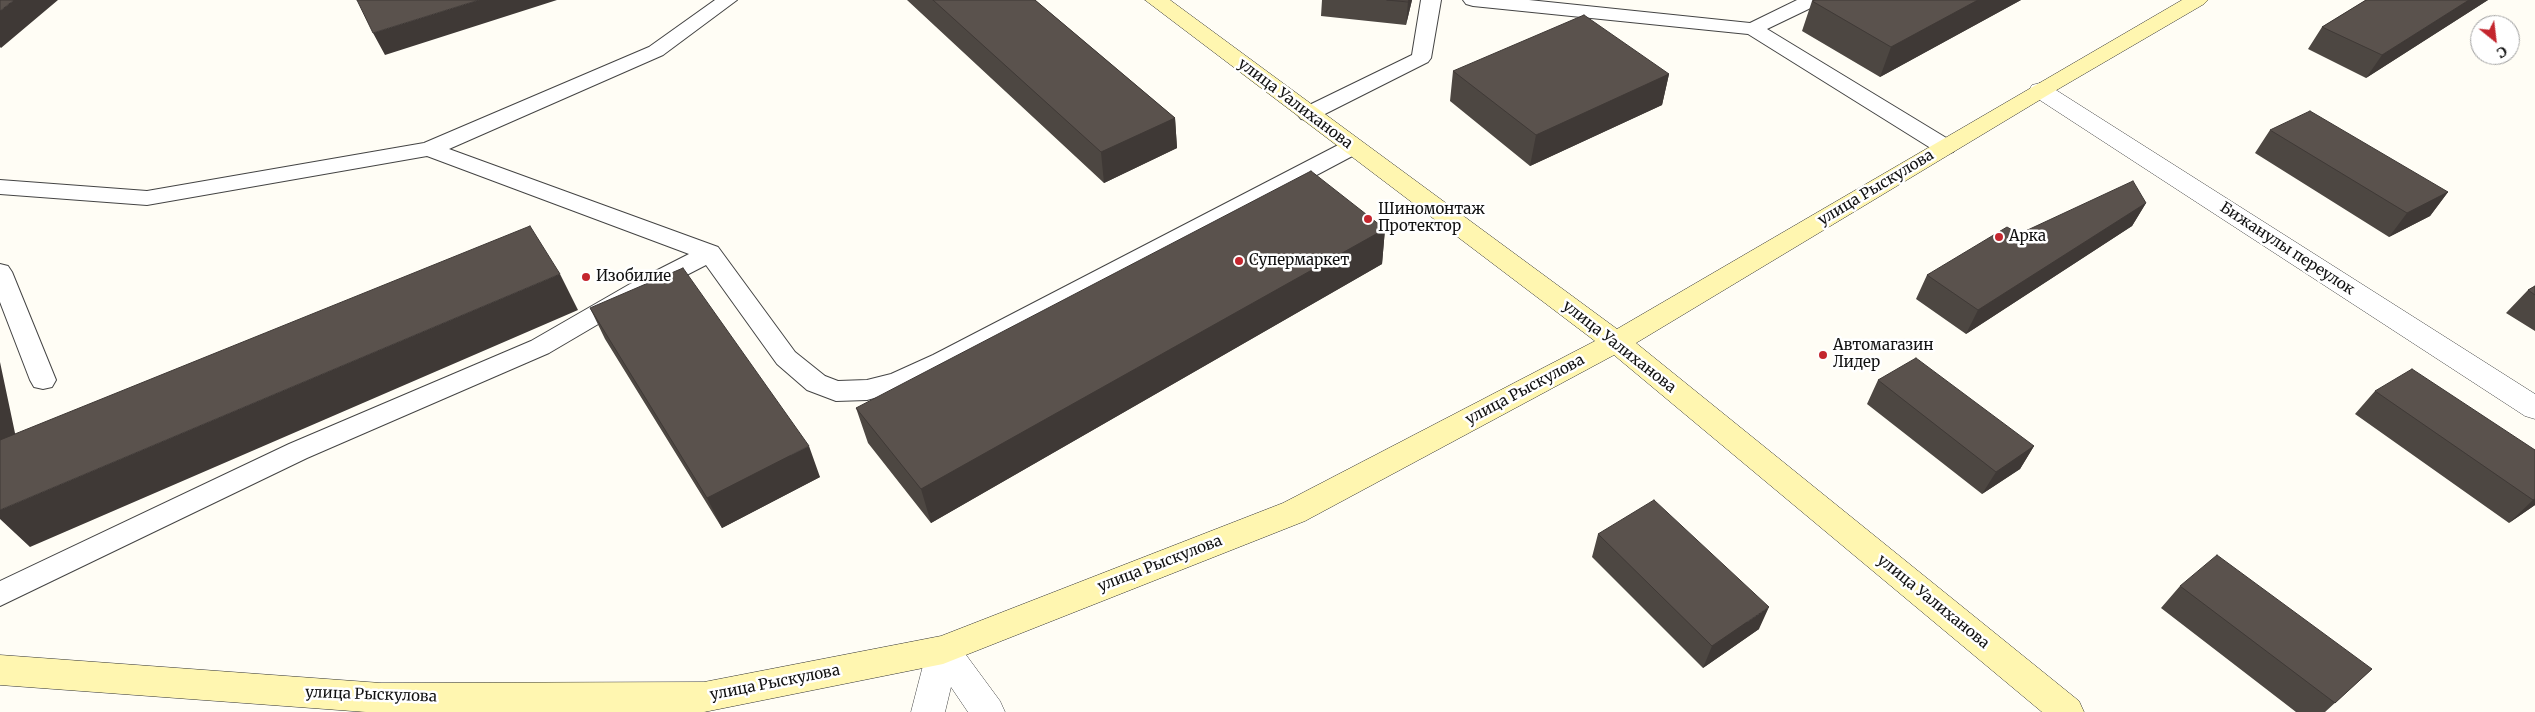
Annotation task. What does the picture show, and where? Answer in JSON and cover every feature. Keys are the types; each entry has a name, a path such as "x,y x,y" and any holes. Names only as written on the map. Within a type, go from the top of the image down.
{"street":[{"name":"улица Уалиханова","path":"1156,0 1616,342 2067,712"},
{"name":"улица Рыскулова","path":"2,673 381,698 704,697 943,650 1294,512 1616,342 2040,90 2197,0"},
{"name":"Бижанулы переулок","path":"2040,90 2535,408"},
{"path":"928,712 943,650"},
{"path":"943,650 988,712"}],"lane":[{"path":"0,187 147,198 429,149 656,52 727,0"},
{"path":"1308,114 1421,58 1431,0"},
{"path":"1473,0 1753,29 1945,147"},
{"path":"1753,29 1812,0"},
{"path":"429,149 710,253 786,358 816,383 836,391 867,390 898,382 942,362 1352,147"},
{"path":"0,594 298,450 540,347 638,290 710,253"},
{"path":"0,272 42,380"}],"building":[{"path":"0,0 14,0 0,11"},
{"path":"357,0 479,0 373,33"},
{"path":"933,0 1035,0 1175,118 1101,152"},
{"path":"1387,0 1409,0 1408,2"},
{"path":"1978,0 1891,47 1812,1"},
{"path":"2366,0 2469,0 2382,55 2322,27"},
{"path":"1584,15 1669,74 1536,135 1453,71"},
{"path":"2310,111 2448,192 2407,213 2270,130"},
{"path":"1311,171 1385,229 921,489 856,408"},
{"path":"2133,181 2146,203 1978,310 1927,275 2007,227 2019,234"},
{"path":"530,226 560,274 0,510 0,440"},
{"path":"683,268 809,446 707,498 590,308"},
{"path":"2535,286 2535,295 2528,290"},
{"path":"1916,358 2034,446 1996,472 1878,380"},
{"path":"2412,369 2535,450 2535,499 2533,500 2375,391"},
{"path":"1654,500 1769,607 1712,646 1598,534"},
{"path":"2217,555 2372,669 2335,703 2180,586"}],"place":[{"name":"Шиномонтаж Протектор","path":"1368,219"},
{"name":"Арка","path":"1999,237"},
{"name":"Супермаркет","path":"1239,261"},
{"name":"Изобилие","path":"586,277"},
{"name":"Автомагазин Лидер","path":"1823,355"}]}
